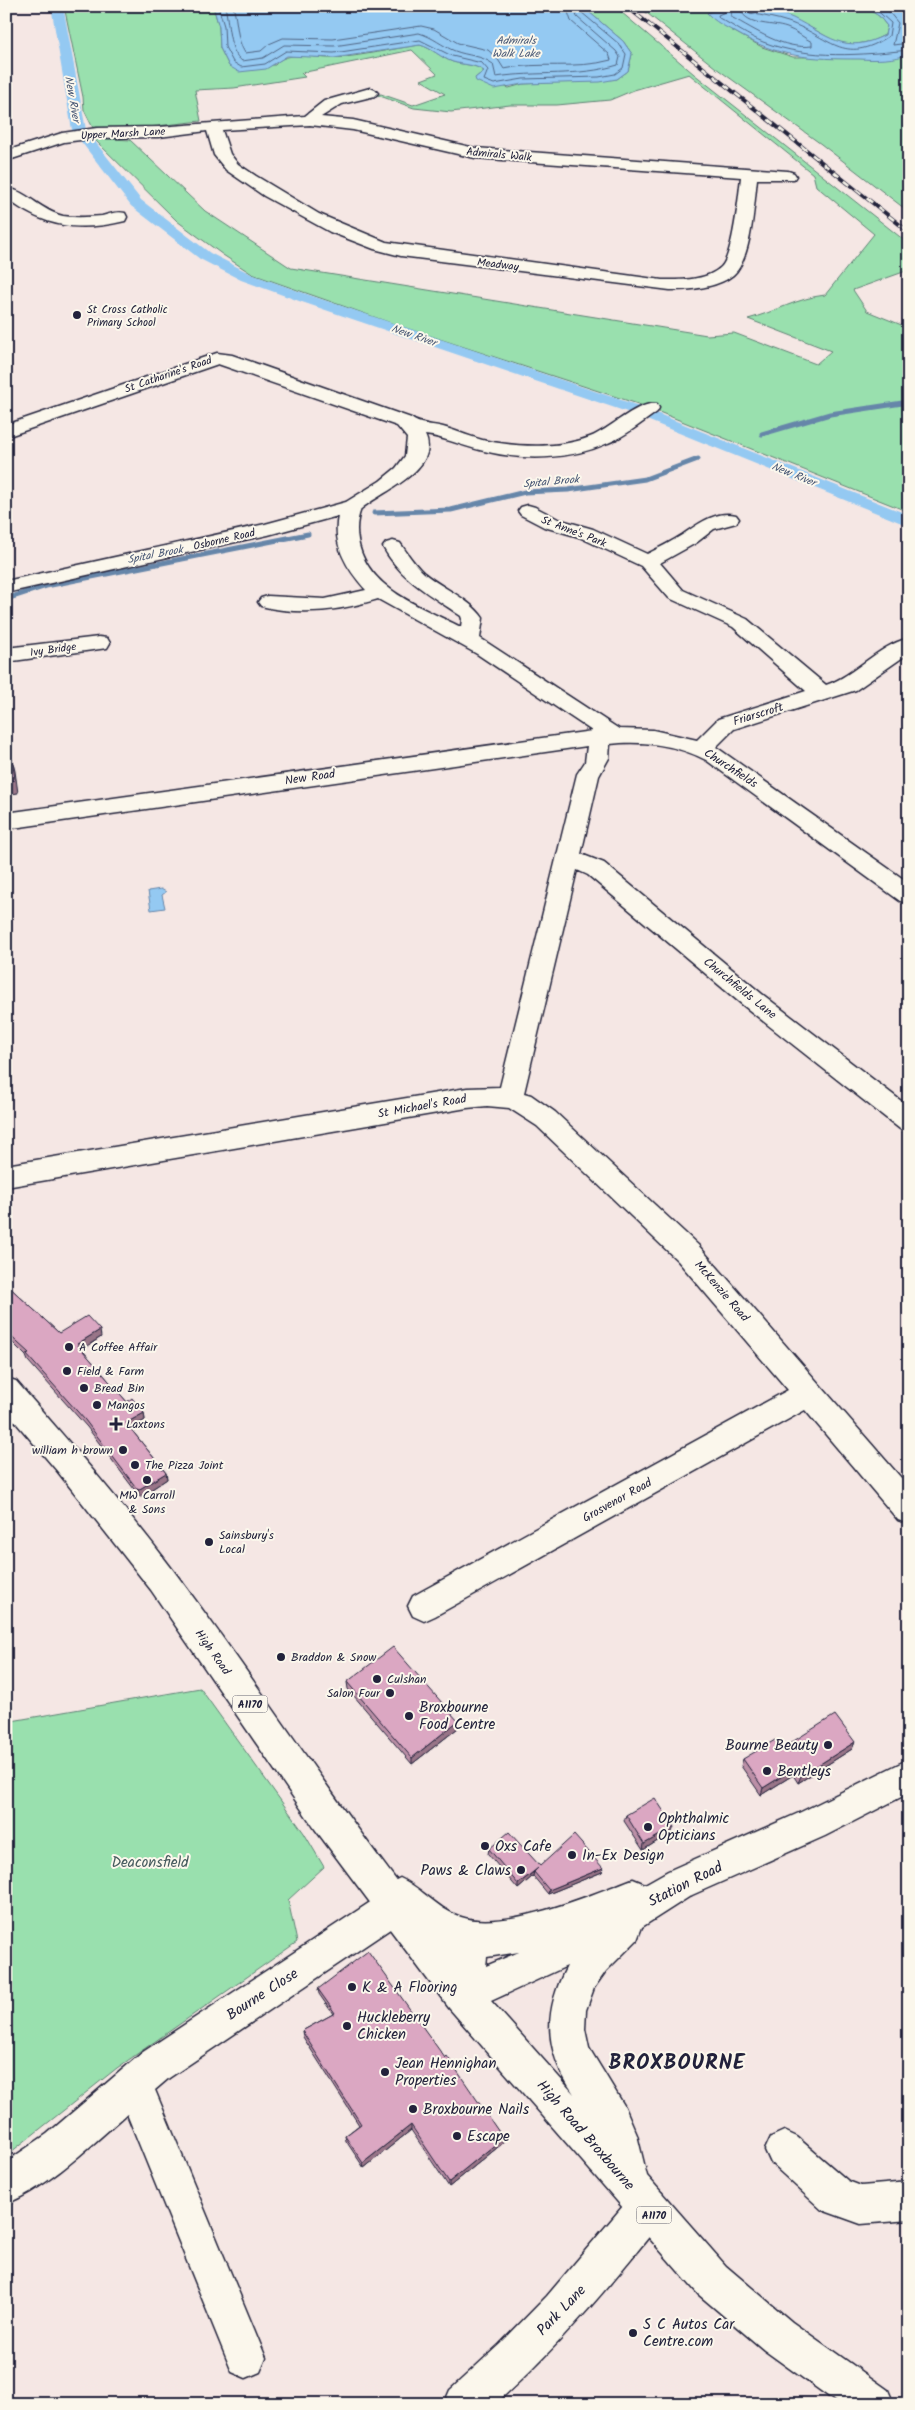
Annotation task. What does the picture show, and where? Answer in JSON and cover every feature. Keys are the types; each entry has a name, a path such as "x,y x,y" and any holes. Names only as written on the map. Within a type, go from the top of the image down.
{"street":[{"path":"310,120 318,110 328,105 370,93"},
{"name":"Admirals Walk","path":"213,126 310,120 353,125 475,153 788,176"},
{"name":"Upper Marsh Lane","path":"6,156 66,137 97,133 153,132 213,126"},
{"name":"Meadway","path":"213,126 222,155 232,167 309,214 363,241 401,251 662,285 682,285 698,282 729,269 734,260 741,230 750,174"},
{"path":"12,194 48,217 68,223 90,224 119,217"},
{"name":"St Catharine's Road","path":"6,431 216,358 226,359 400,420 413,429 428,429 483,446 525,450 586,445 600,440 621,428 650,408"},
{"path":"413,429 418,445 412,461 392,482 353,506 348,516 346,536 350,554 364,575 380,592 468,639 511,665 606,737 600,748 596,766 588,774 569,860 510,1098"},
{"name":"Osborne Road","path":"6,587 268,529 353,506"},
{"name":"St Anne's Park","path":"528,511 551,523 586,533 648,562 683,599 731,618 758,636 823,694"},
{"path":"648,562 689,539 700,518 729,519"},
{"path":"393,547 398,558 419,580 468,612 473,618 468,639"},
{"path":"268,602 323,607 380,592"},
{"name":"Ivy Bridge","path":"6,656 99,643"},
{"name":"Friarscroft","path":"701,748 726,724 823,694 858,680 883,659 909,644"},
{"name":"New Road","path":"6,821 606,737"},
{"name":"Churchfields","path":"606,737 654,738 701,748 730,765 909,895"},
{"path":"564,742 576,754 588,774"},
{"name":"Churchfields Lane","path":"569,860 582,862 596,869 753,1000 909,1122"},
{"name":"St Michael's Road","path":"6,1176 466,1098 487,1096 510,1098"},
{"name":"McKenzie Road","path":"510,1098 522,1102 546,1120 683,1247 730,1299 909,1510"},
{"name":"High Road","path":"6,1390 75,1470 157,1573 361,1863 462,1995"},
{"name":"Grosvenor Road","path":"424,1606 810,1393"},
{"name":"Station Road","path":"462,1995 546,1958 626,1916 680,1882 813,1824 909,1776"},
{"path":"361,1863 425,1918 452,1932 473,1938 502,1938 680,1882"},
{"path":"639,2197 612,2121 582,2072 571,2049 567,2011 576,1981 604,1945 680,1882"},
{"name":"Bourne Close","path":"6,2185 60,2148 156,2064 393,1907"},
{"path":"462,1995 473,1938"},
{"name":"High Road Broxbourne","path":"462,1995 712,2280 778,2336 874,2404"},
{"path":"134,2084 246,2358"},
{"path":"784,2150 836,2196 861,2205 909,2201"},
{"name":"Park Lane","path":"464,2404 554,2319 592,2277 639,2197"}],"green space":[{"path":"64,6 213,6 219,27 220,48 229,66 275,65 286,57 334,58 420,45 449,60 484,71 475,78 509,88 523,84 617,79 628,71 632,54 623,41 582,6 614,6 694,74 909,244 909,270 853,290 867,311 909,328 909,512 644,406 397,325 252,274 177,221 93,138 130,140 205,211 291,268 707,335 734,333 816,364 831,351 748,319 805,299 825,295 874,234 816,186 813,174 689,74 634,90 610,100 557,105 510,105 451,112 414,108 377,95 381,94 413,105 445,94 421,80 437,74 412,50 301,73 305,77 234,88 195,90 201,121 139,128 93,128 84,110"},
{"path":"638,6 863,6 879,16 887,26 885,35 872,41 853,45 836,42 808,26 731,30 762,47 793,57 903,56 909,54 909,212 821,144 716,68"},
{"name":"Deaconsfield","path":"200,1688 304,1833 324,1867 288,1900 297,1942 117,2068 6,2156 6,1722"}],"water":[{"name":"Admirals Walk Lake","path":"213,6 582,6 623,41 632,54 628,71 617,79 600,82 523,84 494,89 476,81 475,78 484,71 473,66 453,62 420,45 334,58 287,56 266,69 239,72 229,66 220,48 219,27"},
{"path":"863,6 909,6 909,54 878,59 826,58 795,55 751,41 720,24 707,13 739,7 773,11 793,18 837,41 858,44 885,35 887,26 879,16"},
{"path":"161,889 166,892 162,895 165,908 151,910 148,891"}],"building":[{"path":"6,759 12,759 15,780 6,782"},
{"path":"6,1284 59,1333 87,1316 100,1330 77,1344 127,1402 132,1398 144,1413 126,1423 166,1473 138,1490 85,1420 26,1354 29,1353 6,1332"},
{"path":"393,1647 458,1721 412,1758 347,1682"},
{"path":"835,1715 855,1742 801,1776 795,1768 763,1788 743,1759 775,1740 781,1749"},
{"name":"Ophthalmic Opticians","path":"655,1798 674,1827 644,1844 626,1815"},
{"path":"509,1832 540,1866 574,1835 603,1868 549,1890 534,1872 538,1868 518,1884 489,1849"},
{"path":"368,1951 445,2058 447,2056 503,2138 449,2182 411,2125 363,2163 345,2136 361,2124 302,2031 335,2013 318,1989"}],"waterway":[{"name":"New River","path":"57,6 79,130 136,203 205,256 246,277 307,299 633,409 909,521"},
{"name":"Spital Brook","path":"762,434 830,414 909,402"},
{"name":"Spital Brook","path":"374,513 451,510 525,492 568,490 645,479 698,459"},
{"name":"Spital Brook","path":"6,599 46,586 308,534"}],"railway":[{"path":"626,6 909,232"}],"place":[{"name":"St Cross Catholic Primary School","path":"77,315"},
{"name":"A Coffee Affair","path":"69,1347"},
{"name":"Field & Farm","path":"67,1371"},
{"name":"Bread Bin","path":"84,1388"},
{"name":"Mangos","path":"97,1405"},
{"name":"Laxtons","path":"116,1424"},
{"name":"william h brown","path":"123,1450"},
{"name":"The Pizza Joint","path":"135,1465"},
{"name":"MW Carroll & Sons","path":"147,1480"},
{"name":"Sainsbury's Local","path":"209,1542"},
{"name":"Braddon & Snow","path":"281,1657"},
{"name":"Culshan","path":"377,1679"},
{"name":"Salon Four","path":"390,1693"},
{"name":"Broxbourne Food Centre","path":"409,1716"},
{"name":"Bourne Beauty","path":"828,1745"},
{"name":"Bentleys","path":"767,1771"},
{"name":"Ophthalmic Opticians","path":"648,1827"},
{"name":"Oxs Cafe","path":"485,1846"},
{"name":"In-Ex Design","path":"572,1855"},
{"name":"Paws & Claws","path":"521,1870"},
{"name":"K & A Flooring","path":"352,1987"},
{"name":"Huckleberry Chicken","path":"347,2026"},
{"name":"Jean Hennighan Properties","path":"385,2072"},
{"name":"Broxbourne Nails","path":"413,2109"},
{"name":"Escape","path":"457,2136"},
{"name":"S C Autos Car Centre.com","path":"633,2333"}],"district":[{"name":"BROXBOURNE","path":"677,2062"}]}
